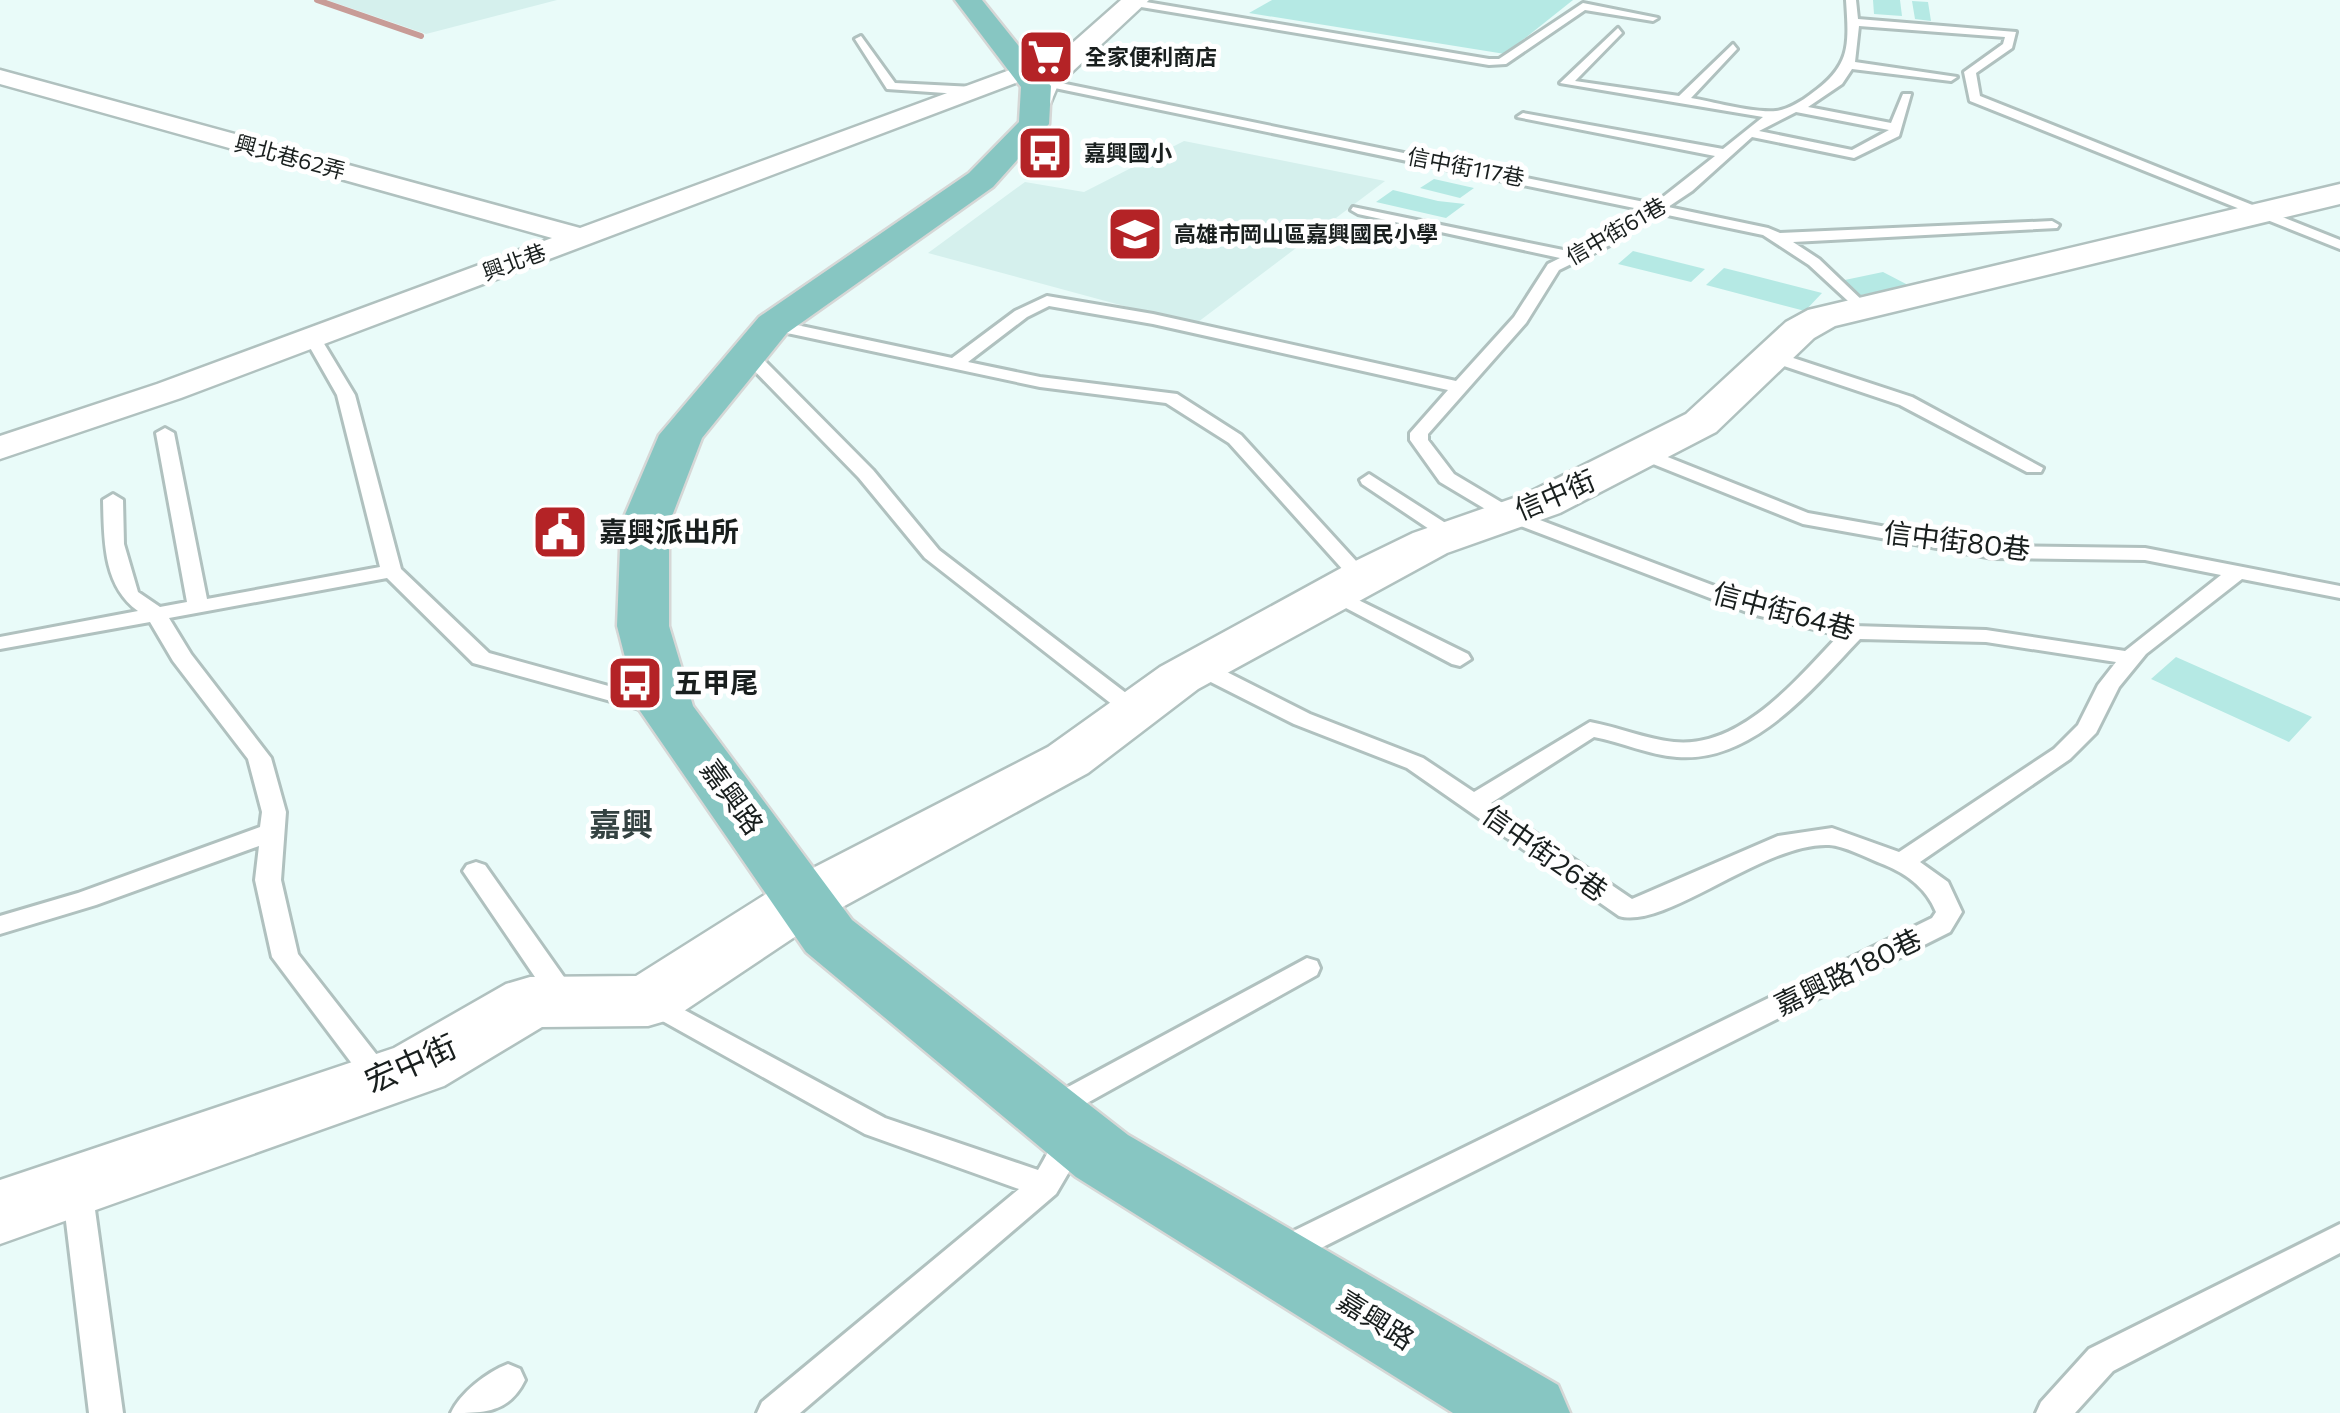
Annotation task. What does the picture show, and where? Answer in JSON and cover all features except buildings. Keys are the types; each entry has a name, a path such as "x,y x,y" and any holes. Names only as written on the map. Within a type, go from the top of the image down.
{"main road":[{"path":"968,0 1037,84"},
{"name":"嘉興路","path":"1037,84 1030,133 981,180 760,339 681,434 645,524 644,626 666,708 829,936 1060,1125 1273,1256 1455,1385 1528,1413"}],"street":[{"path":"1037,84 1134,2"},
{"name":"興北巷62弄","path":"0,77 580,237"},
{"name":"興北巷","path":"0,448 312,338 974,91 1037,84"},
{"name":"信中街","path":"804,900 1068,760 1200,667 1348,586 1450,535 1544,503 1644,454 1710,416 1800,330 1860,308 2340,194"},
{"path":"648,1000 804,900"},
{"name":"宏中街","path":"0,1212 419,1067 530,1002 648,1000"}],"lane":[{"path":"1851,0 1849,65 1950,77"},
{"path":"1134,2 1489,62 1502,62 1583,6 1652,18"},
{"path":"1853,22 2012,34 2008,46 1970,72 1974,98 2340,245"},
{"path":"1618,31 1566,83 1778,115"},
{"path":"861,39 891,86 974,91"},
{"path":"1682,100 1733,46"},
{"name":"信中街61巷","path":"1509,515 1448,478 1419,440 1419,433 1520,320 1548,272 1660,206 1761,122 1794,108 1838,81 1849,65"},
{"name":"信中街117巷","path":"1037,84 1660,206 1768,232 1814,262 1860,308"},
{"path":"1750,133 1854,154 1894,133 1907,96"},
{"path":"1794,108 1896,128"},
{"path":"1522,117 1726,154"},
{"path":"1358,210 1576,257"},
{"path":"1777,238 2052,225"},
{"path":"958,361 1021,314 1047,301 1153,319 1458,387"},
{"path":"312,338 346,395 391,571 481,658 666,708"},
{"path":"760,339 958,361 1040,382 1171,398 1235,439 1348,586 1460,659"},
{"path":"760,339 932,554 1136,711"},
{"path":"1772,356 1906,401 2034,468"},
{"path":"165,433 198,607"},
{"name":"信中街80巷","path":"1644,454 1803,518 1992,552 2145,554 2340,592"},
{"path":"1368,480 1450,535"},
{"path":"114,500 114,544 129,595 157,615 201,684 259,758 274,812 268,880 285,956 380,1081"},
{"name":"信中街64巷","path":"1509,515 1760,610 1854,632 1986,636 2131,658"},
{"path":"0,643 391,571"},
{"path":"1902,862 2062,754 2088,728 2110,685 2131,658 2238,572"},
{"path":"1474,803 1590,728 1650,745 1702,748 1761,720 1854,632"},
{"name":"信中街26巷","path":"1200,667 1302,719 1415,762 1628,909 1645,907 1778,844 1805,836 1832,836 1902,862"},
{"path":"0,926 87,900 272,832"},
{"name":"嘉興路180巷","path":"1273,1256 1942,925 1949,912 1939,888 1902,862"},
{"path":"476,871 566,1002"},
{"path":"774,1413 1045,1185 1060,1125 1308,968"},
{"path":"648,1000 875,1126 1045,1185"},
{"path":"76,1186 106,1413"},
{"path":"2053,1413 2101,1360 2340,1238"},
{"path":"468,1413 508,1380"}],"shaded area":[{"path":"327,0 557,0 426,34"},
{"name":"高雄市岡山區嘉興國民小學","path":"1184,141 1385,181 1194,325 928,253 1025,182 1084,192"}],"waterway":[{"path":"317,0 421,36"}],"place":[{"name":"全家便利商店","path":"1046,57"},
{"name":"嘉興國小","path":"1045,153"},
{"name":"高雄市岡山區嘉興國民小學","path":"1135,234"},
{"name":"嘉興派出所","path":"560,532"},
{"name":"五甲尾","path":"635,683"}],"district":[{"name":"嘉興","path":"621,825"}]}
